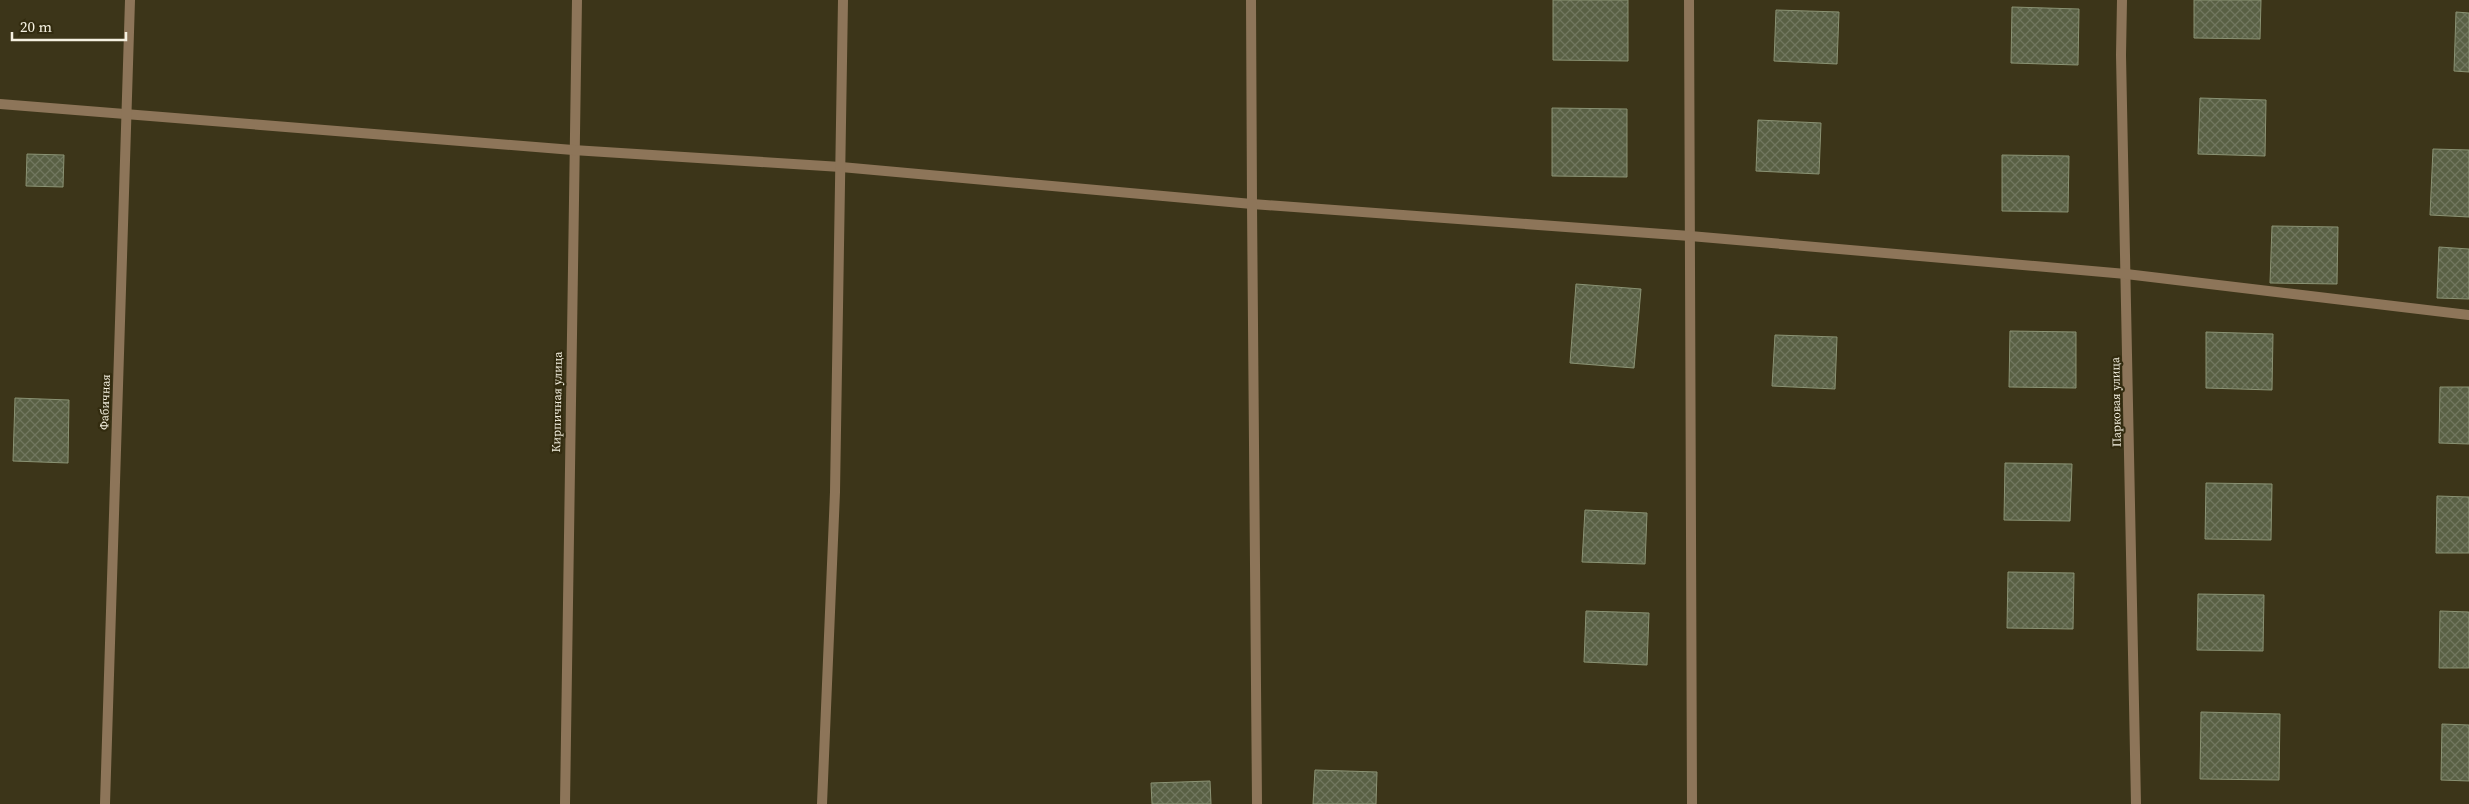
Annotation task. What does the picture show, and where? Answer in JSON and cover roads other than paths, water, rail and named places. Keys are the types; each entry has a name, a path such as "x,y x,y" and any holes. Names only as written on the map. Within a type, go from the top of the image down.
{"street":[{"name":"Фабичная","path":"104,804 130,0"},
{"name":"Кирпичная улица","path":"564,804 577,0"},
{"path":"822,804 835,492 842,0"},
{"path":"1251,0 1257,804"},
{"path":"1689,0 1692,804"},
{"name":"Парковая улица","path":"2122,0 2121,54 2136,804"},
{"path":"0,104 574,150 841,167 1252,204 1690,236 2126,274 2469,315"}]}
